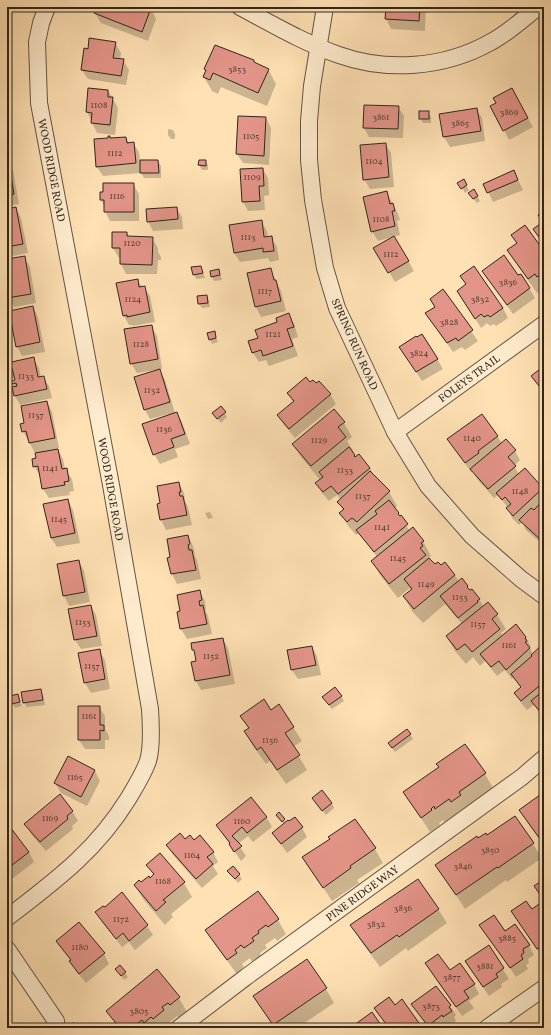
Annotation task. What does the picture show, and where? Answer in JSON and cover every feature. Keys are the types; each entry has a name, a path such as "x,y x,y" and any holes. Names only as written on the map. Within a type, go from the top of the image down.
{"street":[{"name":"WOOD RIDGE ROAD","path":"7,918 67,871 94,846 117,816 139,781 148,760 151,729 150,710 113,500 39,103 37,42 41,23 47,7"},
{"path":"240,7 339,55 364,62 383,65 431,63 459,57 490,43 538,7"},
{"name":"SPRING RUN ROAD","path":"325,7 312,86 309,121 309,160 313,200 325,268 337,308 395,432 428,486 472,536 521,579 544,596"},
{"name":"FOLEYS TRAIL","path":"395,432 544,324"},
{"name":"PINE RIDGE WAY","path":"179,1028 246,977 522,777 544,758"},
{"path":"7,949 56,1021"},
{"path":"487,1028 544,988"}],"building":[{"path":"96,7 151,8 142,32 94,13"},
{"path":"386,7 420,7 419,21 385,19"},
{"path":"89,38 116,42 113,58 124,59 121,76 81,70 84,48 88,49"},
{"path":"215,45 254,60 254,62 269,69 258,93 213,73 210,80 203,77 206,70 204,69"},
{"path":"88,88 108,90 108,97 113,97 110,125 91,123 92,113 86,112"},
{"path":"512,88 528,118 503,131 490,106 496,103 493,98"},
{"path":"364,105 399,106 398,129 363,128"},
{"path":"477,108 481,131 443,137 439,114"},
{"path":"419,111 429,111 429,119 419,119"},
{"path":"238,116 266,117 264,156 236,154"},
{"path":"108,136 110,136 110,138 126,137 127,143 134,142 136,163 96,167 94,139 108,138"},
{"path":"386,143 389,177 363,180 360,145"},
{"path":"7,159 14,194 7,196"},
{"path":"140,160 158,160 159,173 140,173"},
{"path":"199,160 206,160 206,166 198,165"},
{"path":"263,168 264,186 259,186 260,201 242,202 240,169"},
{"path":"514,170 518,180 487,193 483,184"},
{"path":"464,179 467,185 461,189 457,183"},
{"path":"103,183 134,183 134,212 104,212 104,200 100,200 100,192 103,192"},
{"path":"474,189 478,196 473,199 468,193"},
{"path":"387,191 390,204 393,203 395,211 392,211 395,226 371,232 363,197"},
{"path":"16,207 23,244 7,247 7,209"},
{"path":"177,207 178,219 147,222 146,209"},
{"path":"544,211 544,244 533,229 543,222 538,215"},
{"path":"262,220 264,237 272,236 274,251 263,252 263,248 234,253 229,225"},
{"path":"525,225 544,251 543,278 541,275 537,277 535,274 528,279 507,250 517,243 511,235"},
{"path":"112,232 127,232 127,236 153,237 152,265 120,264 120,248 112,248"},
{"path":"394,236 409,261 388,273 373,248"},
{"path":"504,255 518,275 521,274 530,288 507,305 482,271"},
{"path":"25,256 31,294 7,298 7,259"},
{"path":"201,266 203,273 193,275 191,267"},
{"path":"474,266 503,308 490,317 488,315 484,317 481,314 475,319 457,291 466,284 460,276"},
{"path":"271,268 274,280 276,280 281,301 255,307 247,273"},
{"path":"219,269 220,275 211,277 210,271"},
{"path":"138,279 139,287 145,286 150,312 127,317 127,315 123,316 116,283"},
{"path":"443,289 473,330 458,341 456,338 447,343 425,313 435,307 430,299"},
{"path":"207,295 208,303 198,304 197,296"},
{"path":"33,306 40,342 16,347 9,311"},
{"path":"289,313 294,327 287,329 293,346 263,356 261,350 252,353 248,341 258,338 255,330 277,322 276,318"},
{"path":"152,325 158,359 130,364 124,329"},
{"path":"215,331 216,338 209,340 207,333"},
{"path":"422,334 438,359 416,372 399,347 416,336 417,337"},
{"path":"34,357 38,377 44,376 47,389 14,396 12,387 17,386 16,383 12,384 11,381 15,380 12,368 7,370 7,363"},
{"path":"544,366 544,392 531,376"},
{"path":"160,369 170,402 144,410 134,377"},
{"path":"306,377 310,382 313,380 316,383 319,381 331,394 289,429 277,415 294,401 287,393"},
{"path":"47,401 55,438 29,443 26,431 22,432 20,424 24,423 21,406"},
{"path":"221,406 226,412 217,419 212,413"},
{"path":"334,409 345,422 338,427 346,437 311,466 292,444"},
{"path":"177,412 185,434 171,439 174,447 153,455 142,424"},
{"path":"482,414 498,436 465,463 447,439"},
{"path":"506,439 516,450 508,457 516,466 488,489 470,469"},
{"path":"349,447 355,457 359,454 370,468 338,494 331,486 323,492 315,483 323,477 319,472"},
{"path":"58,449 62,469 67,468 69,481 64,482 65,485 42,489 38,466 33,467 32,459 36,458 35,453"},
{"path":"525,468 543,488 513,516 506,508 511,504 505,497 502,500 496,493"},
{"path":"370,471 390,491 357,522 352,518 347,522 339,513 344,509 337,502"},
{"path":"179,482 181,492 179,492 180,496 183,496 187,515 160,520 157,504 160,503 157,486"},
{"path":"68,499 75,533 51,538 43,504"},
{"path":"544,499 544,538 542,541 519,520 531,508 534,510"},
{"path":"389,500 399,513 398,514 400,516 401,515 408,524 374,552 356,530 377,514 375,511"},
{"path":"413,527 424,541 421,543 423,546 420,548 426,555 389,584 371,561"},
{"path":"188,535 190,544 188,545 189,550 192,550 196,570 171,574 167,558 170,557 167,539"},
{"path":"429,558 435,564 438,562 441,565 445,562 455,575 414,609 403,596 412,589 404,579"},
{"path":"79,560 85,592 63,596 57,564"},
{"path":"462,578 468,586 467,587 470,590 472,589 480,599 458,618 440,596"},
{"path":"200,590 202,600 199,601 200,606 203,605 207,624 180,629 177,612 180,611 177,595"},
{"path":"488,602 498,614 492,619 500,629 472,652 465,644 457,650 446,636"},
{"path":"91,605 97,636 74,640 68,609"},
{"path":"516,624 526,637 525,638 527,641 525,642 530,648 506,670 499,661 491,667 480,654"},
{"path":"223,638 230,675 195,681 191,662 196,661 191,643"},
{"path":"543,644 544,682 521,701 514,693 521,687 511,674 532,656 531,655"},
{"path":"312,646 316,665 291,670 287,650"},
{"path":"100,649 105,679 84,683 78,653"},
{"path":"335,687 342,696 329,705 322,697"},
{"path":"41,689 43,700 23,703 21,692"},
{"path":"544,690 544,712 542,714 531,701"},
{"path":"18,694 20,702 11,704 10,696"},
{"path":"264,699 271,710 279,704 294,727 285,733 300,755 277,770 261,747 257,750 244,731 249,728 240,716"},
{"path":"78,706 100,706 100,725 104,725 104,731 100,730 100,740 78,740"},
{"path":"407,729 411,734 392,748 388,743"},
{"path":"465,744 486,773 459,792 461,795 451,802 449,799 435,809 434,806 431,809 432,810 421,818 403,792 439,767 436,764"},
{"path":"68,756 95,770 81,797 54,783"},
{"path":"322,790 332,803 322,811 312,798"},
{"path":"544,792 544,836 540,839 519,810"},
{"path":"60,794 73,811 67,816 68,819 40,842 24,824"},
{"path":"251,797 267,817 247,833 242,827 232,836 242,846 234,852 229,844 230,843 216,825"},
{"path":"279,812 285,819 282,822 276,815"},
{"path":"515,816 534,843 456,895 435,865 477,836 478,838 486,833 487,835"},
{"path":"295,817 303,827 281,844 272,833 288,820 289,821"},
{"path":"355,819 376,848 350,866 351,868 323,888 302,857 330,839 328,837"},
{"path":"7,823 29,852 7,869"},
{"path":"180,833 185,839 190,835 194,840 200,835 214,852 207,857 213,864 196,879 166,845"},
{"path":"160,853 185,882 163,900 166,902 156,911 134,885 139,880 141,882 149,876 150,878 154,874 146,865"},
{"path":"233,866 240,874 235,879 227,871"},
{"path":"418,879 439,909 399,937 397,935 371,953 350,925"},
{"path":"544,879 544,900 534,886"},
{"path":"258,891 279,919 268,927 266,925 258,931 259,933 252,938 254,941 244,948 241,945 235,950 237,953 227,960 205,930"},
{"path":"122,892 148,925 129,941 123,933 116,939 95,912 103,906 105,907"},
{"path":"526,901 532,909 539,904 544,911 544,945 537,949 511,911"},
{"path":"494,915 505,931 515,924 530,945 523,949 524,953 521,955 523,959 510,968 479,925"},
{"path":"79,922 105,953 79,974 69,961 71,960 56,941"},
{"path":"489,945 504,968 496,974 498,977 483,987 465,961"},
{"path":"438,954 450,970 460,963 475,984 464,991 469,998 456,1007 425,963"},
{"path":"307,959 327,988 273,1025 253,996"},
{"path":"120,965 126,972 121,976 115,969"},
{"path":"157,969 180,997 170,1005 168,1003 162,1007 164,1010 153,1019 151,1017 144,1023 142,1020 134,1026 136,1028 120,1028 106,1011"},
{"path":"436,986 451,1005 449,1007 452,1011 443,1017 442,1015 428,1026 411,1004"},
{"path":"389,997 395,1005 402,999 421,1026 417,1028 389,1028 374,1008"},
{"path":"372,1012 383,1028 350,1028"}]}
